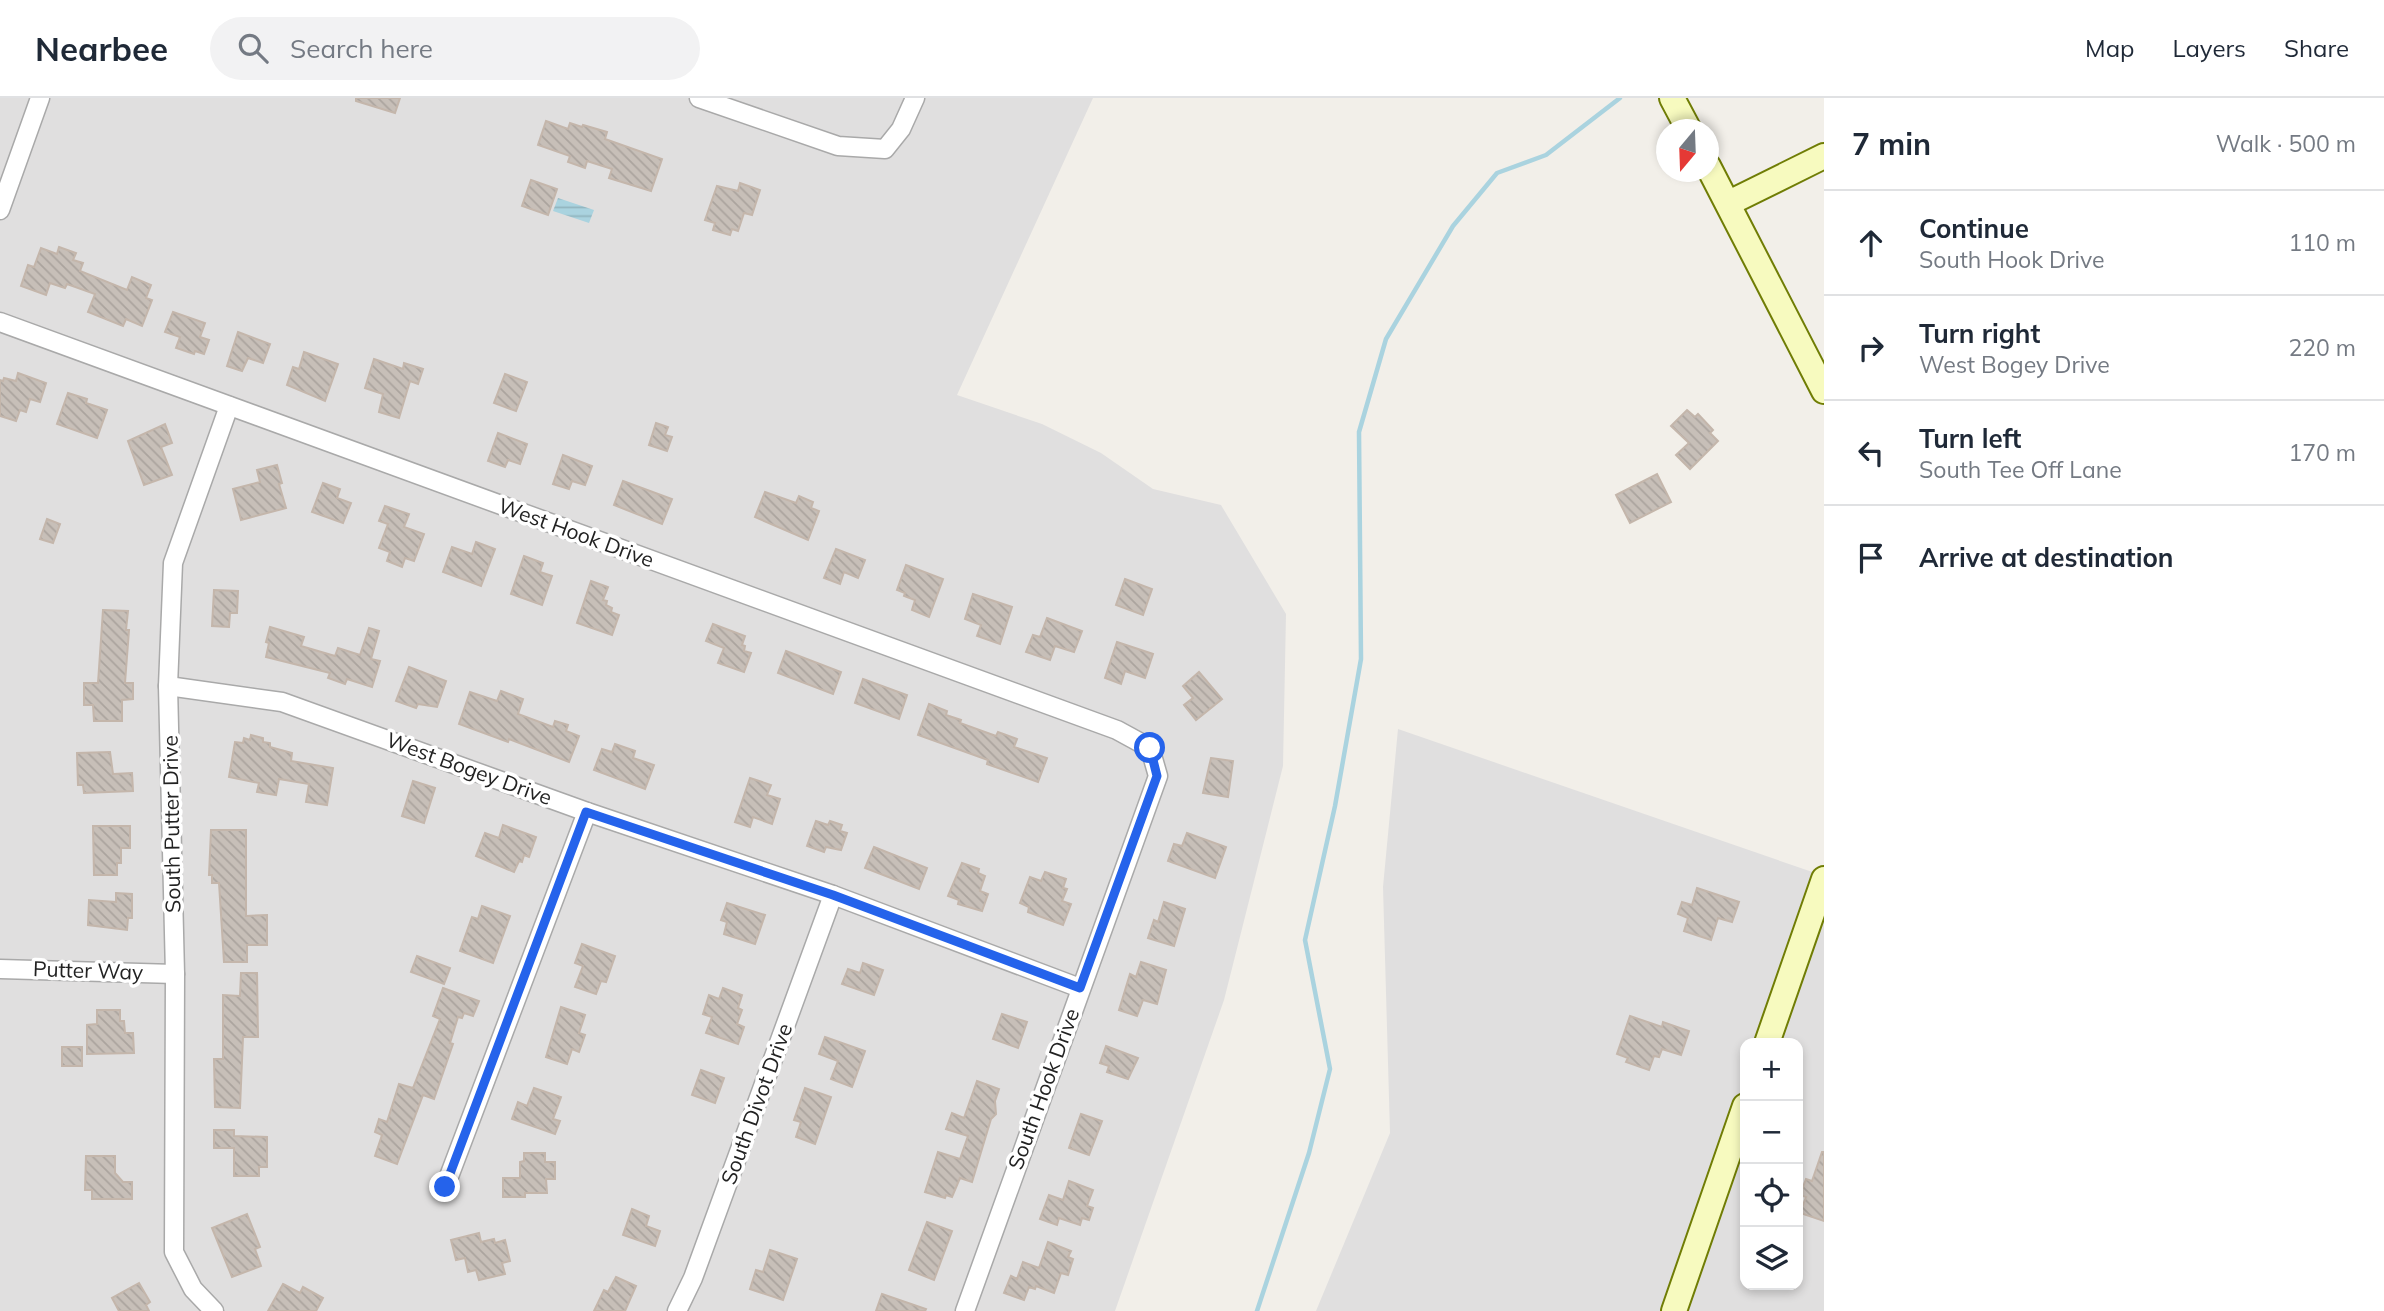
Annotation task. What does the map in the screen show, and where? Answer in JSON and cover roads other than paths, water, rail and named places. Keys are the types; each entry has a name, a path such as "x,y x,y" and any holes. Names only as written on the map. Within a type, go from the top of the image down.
{"street":[{"path":"0,210 40,98"},
{"path":"699,98 838,146 885,149 901,129 915,98"},
{"path":"1672,98 1683,119"},
{"path":"1729,203 1824,156"},
{"path":"1718,182 1824,391"},
{"name":"West Hook Drive","path":"0,322 1117,730 1150,748"},
{"name":"South Putter Drive","path":"214,1311 193,1289 174,1252 175,974 168,686 173,564 229,406"},
{"name":"West Bogey Drive","path":"168,686 282,702 586,812 833,895 1080,988"},
{"name":"South Hook Drive","path":"965,1311 1157,776 1150,748"},
{"path":"445,1187 586,812"},
{"path":"1768,1038 1824,879"},
{"name":"South Divot Drive","path":"677,1311 694,1278 833,895"},
{"name":"Putter Way","path":"0,969 175,974"},
{"path":"1674,1311 1740,1120"}],"water":[{"path":"558,198 594,210 589,223 553,211"}],"waterway":[{"path":"1257,1311 1309,1153 1330,1069 1305,940 1335,806 1361,659 1359,432 1386,339 1453,226 1497,173 1546,155 1620,98"}]}
